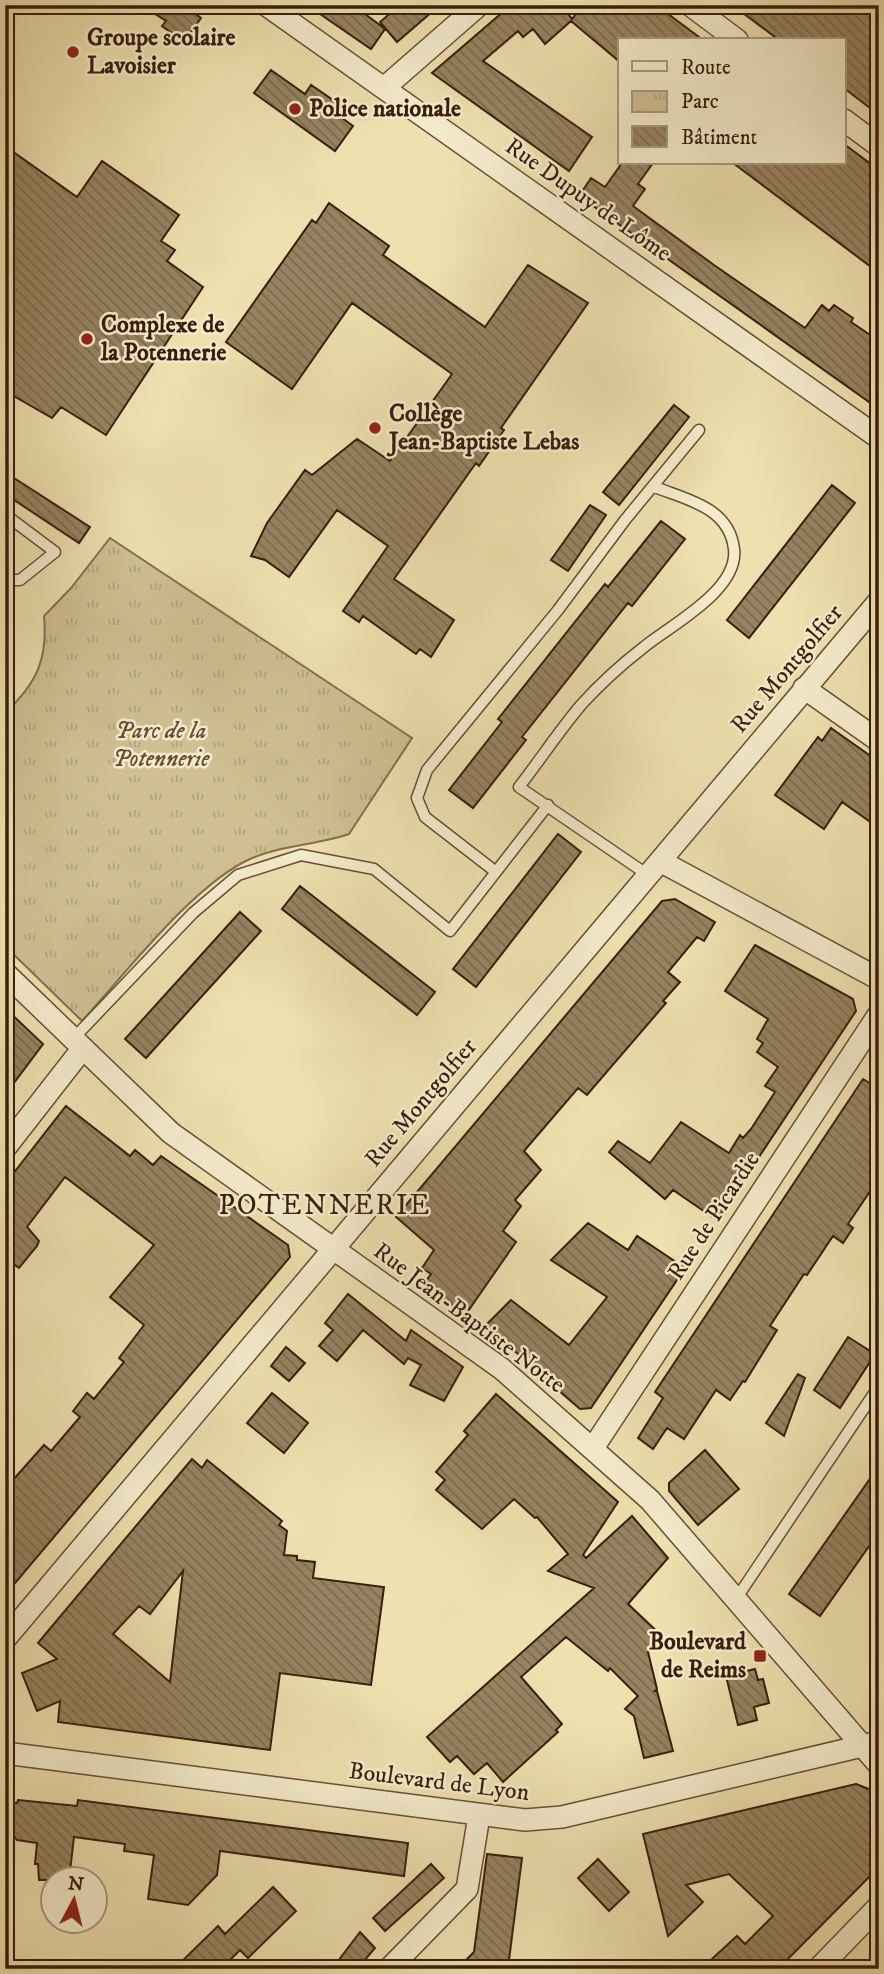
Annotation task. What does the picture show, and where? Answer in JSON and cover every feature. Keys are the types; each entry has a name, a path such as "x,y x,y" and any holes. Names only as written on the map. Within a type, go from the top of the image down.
{"street":[{"name":"Rue Dupuy de Lôme","path":"266,5 879,438"},
{"path":"384,88 479,5"},
{"path":"690,5 734,38"},
{"path":"846,121 879,146"},
{"name":"Rue Montgolfier","path":"5,1639 879,601"},
{"path":"804,688 879,741"},
{"path":"654,868 879,979"},
{"name":"Rue Jean-Baptiste Notte","path":"5,973 171,1133 502,1369 593,1448 650,1500 736,1599 870,1744 879,1765"},
{"name":"Rue de Picardie","path":"593,1448 879,1014"},
{"path":"5,1148 78,1044"},
{"name":"Boulevard de Lyon","path":"5,1753 524,1820 562,1817 870,1744"},
{"path":"389,1969 467,1889 479,1816"},
{"path":"818,1969 879,1906"}],"lane":[{"path":"496,872 425,817 417,798 426,770 699,430"},
{"path":"654,868 519,787 581,704 643,647 706,602 731,570 734,552 731,535 720,517 698,501 655,486"},
{"path":"5,580 20,580 54,552 11,519"},
{"path":"78,1044 193,913 238,875 301,855 374,869 450,931 548,805"},
{"path":"736,1599 879,1386"}],"green space":[{"name":"Parc de la Potennerie","path":"110,538 412,738 349,834 262,854 228,871 183,909 82,1021 5,946 5,713 25,691 38,669 44,645 44,616 71,588"}],"building":[{"path":"141,5 183,5 201,18 184,42 162,26 166,21"},
{"path":"307,5 353,5 385,29 371,49"},
{"path":"400,5 440,5 397,42 380,22"},
{"path":"511,5 561,5 572,19 583,5 656,5 700,38 618,38 618,60 571,21 545,44 533,29 523,37 518,31 483,61 592,137 569,171 432,73"},
{"path":"732,5 879,5 879,115 846,90 846,38 776,38"},
{"name":"Police nationale","path":"271,70 305,94 311,85 336,102 331,110 353,126 335,151 254,93"},
{"path":"846,145 879,170 879,273 734,164 846,164"},
{"name":"Complexe de la Potennerie","path":"5,146 77,197 102,161 179,215 161,241 175,250 167,261 203,287 106,435 61,407 52,418 5,391"},
{"path":"621,164 652,164 638,184 645,189 633,206 805,328 822,305 829,311 834,305 853,318 851,322 879,341 879,409 579,196 591,178 605,187"},
{"path":"329,203 389,246 383,255 485,327 528,265 588,303 501,428 504,430 479,466 476,463 394,579 454,620 431,657 420,649 416,654 363,616 359,622 343,611 388,546 337,510 289,577 265,560 251,556 267,523 305,470 312,475 357,439 390,461 452,374 352,303 292,389 226,342 312,220 316,223"},
{"path":"674,405 689,417 619,505 603,492"},
{"path":"14,478 90,527 79,543 5,494"},
{"path":"832,485 855,503 749,638 727,620"},
{"path":"590,505 606,515 568,571 551,560"},
{"path":"661,521 685,539 632,606 628,603 522,737 526,740 473,808 449,790 502,722 498,719 605,584 608,587"},
{"path":"831,728 879,762 879,828 842,802 824,829 775,795 818,737 822,741"},
{"path":"558,834 581,852 476,987 453,969"},
{"path":"300,886 435,992 417,1015 282,909"},
{"path":"675,899 715,922 704,941 697,937 668,972 680,982 663,1001 666,1003 587,1095 578,1088 524,1151 541,1170 515,1200 521,1206 503,1231 516,1242 466,1314 423,1285 431,1274 422,1268 434,1250 396,1217 662,901"},
{"path":"240,912 261,931 146,1058 125,1039"},
{"path":"755,945 853,999 856,1011 717,1220 673,1190 665,1199 609,1152 618,1141 650,1163 681,1122 729,1153 740,1135 743,1138 751,1129 775,1092 765,1086 778,1067 757,1052 763,1043 757,1039 768,1019 725,991"},
{"path":"5,1008 43,1044 5,1095"},
{"path":"863,1079 879,1089 879,1178 848,1224 853,1228 843,1243 833,1236 807,1275 804,1274 770,1326 777,1330 745,1382 743,1381 730,1400 716,1390 684,1439 667,1428 653,1449 638,1438 663,1398 655,1392"},
{"path":"66,1106 130,1156 135,1150 153,1165 161,1156 288,1245 290,1257 5,1595 5,1489 44,1445 51,1451 80,1417 73,1411 87,1393 94,1399 124,1362 119,1358 144,1325 110,1297 154,1245 65,1177 27,1227 39,1241 37,1246 19,1268 5,1258 5,1184"},
{"path":"588,1223 628,1250 637,1236 685,1268 591,1408 580,1409 544,1378 546,1376 484,1327 511,1300 569,1345 607,1297 551,1260"},
{"path":"348,1294 406,1341 411,1330 463,1367 444,1401 410,1385 421,1365 408,1358 404,1364 363,1330 337,1361 319,1346 333,1330 325,1323"},
{"path":"848,1337 875,1354 840,1408 814,1390"},
{"path":"286,1347 305,1363 289,1381 271,1366"},
{"path":"798,1374 805,1378 784,1436 766,1423"},
{"path":"272,1393 308,1423 284,1453 247,1423"},
{"path":"496,1394 618,1502 583,1555 586,1558 632,1516 668,1558 628,1604 663,1637 648,1652 657,1689 655,1691 673,1751 644,1758 634,1716 625,1709 638,1696 610,1668 608,1671 566,1637 521,1677 562,1724 556,1730 558,1732 503,1782 487,1763 474,1774 457,1756 450,1762 427,1737 594,1588 548,1571 568,1554 537,1517 514,1499 482,1529 436,1490 445,1480 436,1472 468,1435 464,1431"},
{"path":"705,1450 739,1489 698,1525 669,1491 669,1483"},
{"path":"192,1459 202,1468 207,1460 282,1521 279,1525 287,1531 284,1555 315,1562 313,1578 384,1587 371,1685 280,1673 270,1750 58,1722 60,1701 37,1711 22,1673 57,1659 38,1643","holes":["183,1571 170,1682 113,1634 139,1606 150,1614"]},
{"path":"879,1466 879,1532 820,1616 789,1594"},
{"path":"755,1669 758,1680 763,1679 769,1703 754,1707 757,1720 738,1725 726,1676"},
{"path":"856,1784 879,1793 879,1867 778,1969 701,1969 737,1936 745,1944 773,1916 729,1874 686,1885 703,1902 668,1936 643,1834"},
{"path":"18,1800 77,1806 78,1800 408,1843 404,1876 220,1851 217,1875 188,1905 148,1899 154,1855 124,1851 125,1844 74,1837 71,1866 38,1866 35,1864 37,1843 17,1840 5,1825 5,1802 17,1803"},
{"path":"487,1854 522,1858 509,1960 500,1969 457,1969 474,1952"},
{"path":"598,1859 629,1892 609,1911 578,1878"},
{"path":"431,1864 444,1878 385,1931 373,1918"},
{"path":"273,1887 296,1911 248,1958 240,1950 221,1969 174,1969 218,1926 225,1934"},
{"path":"360,1932 375,1948 357,1969 332,1969"}],"place":[{"name":"Groupe scolaire Lavoisier","path":"73,52"},
{"name":"Police nationale","path":"295,109"},
{"name":"Complexe de la Potennerie","path":"87,339"},
{"name":"Collège Jean-Baptiste Lebas","path":"375,428"},
{"name":"Boulevard de Reims","path":"760,1656"}],"district":[{"name":"POTENNERIE","path":"325,1205"}]}
